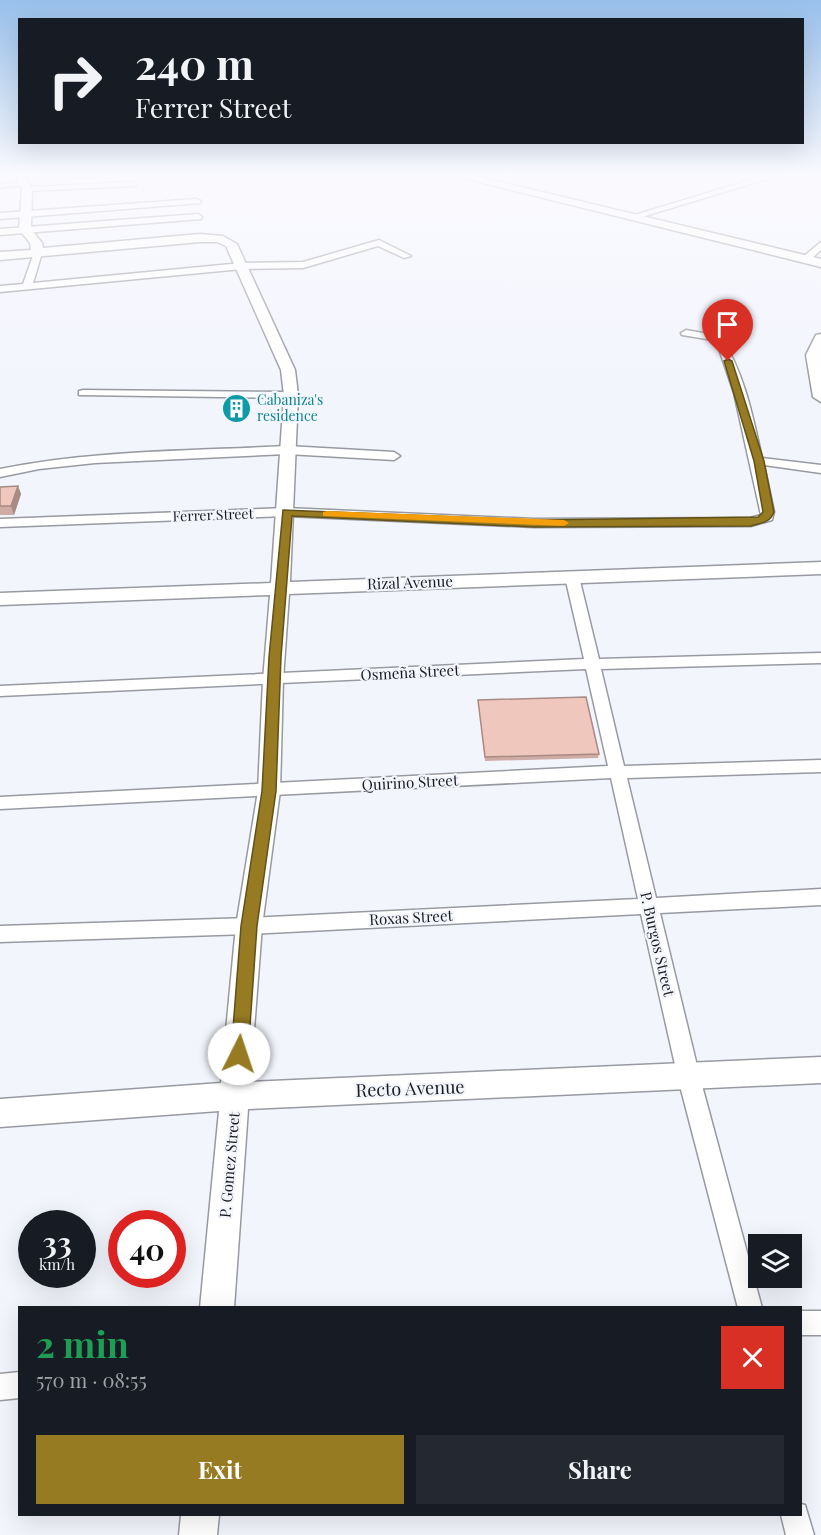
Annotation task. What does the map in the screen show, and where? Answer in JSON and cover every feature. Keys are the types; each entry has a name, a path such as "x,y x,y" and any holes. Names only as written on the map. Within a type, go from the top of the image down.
{"street":[{"path":"27,287 38,253 36,245"},
{"name":"P. Gomez Street","path":"38,253 128,245"},
{"name":"P. Gomez Street","path":"217,1306 249,926 269,791 273,680 286,512 291,395 288,370 231,245"},
{"path":"0,290 242,266 309,264 374,245"},
{"path":"383,245 407,256"},
{"path":"745,245 821,263"},
{"path":"806,259 820,245"},
{"path":"0,256 38,253"},
{"path":"686,333 716,338 722,346 737,386 759,461 821,469"},
{"path":"821,338 813,355 821,397"},
{"path":"82,393 291,395"},
{"path":"0,473 39,465 95,459 287,450 394,456"},
{"name":"Ferrer Street","path":"0,523 286,512 534,523 751,522 762,520 767,517 768,512 759,461"},
{"name":"Rizal Avenue","path":"0,599 821,568"},
{"name":"P. Burgos Street","path":"572,577 688,1078 749,1306"},
{"name":"Osmeña Street","path":"0,691 592,664 821,658"},
{"name":"Quirino Street","path":"0,804 617,772 821,766"},
{"name":"Roxas Street","path":"0,934 249,926 821,897"},
{"name":"Recto Avenue","path":"0,1113 236,1096 821,1071"},
{"path":"802,1323 821,1323"},
{"path":"0,1387 18,1384"},
{"path":"198,1535 200,1516"},
{"path":"795,1516 800,1535"}],"building":[{"path":"18,486 11,506 0,506 0,487"},
{"path":"586,697 599,754 485,757 478,700"}],"slow traffic":[{"path":"327,514 564,523"}],"place":[{"name":"Cabaniza's residence","path":"236,408"}],"route":[{"path":"239,1054 249,926 269,791 279,587 286,512 534,523 751,522 762,520 767,517 768,512 759,461 728,361"}]}
